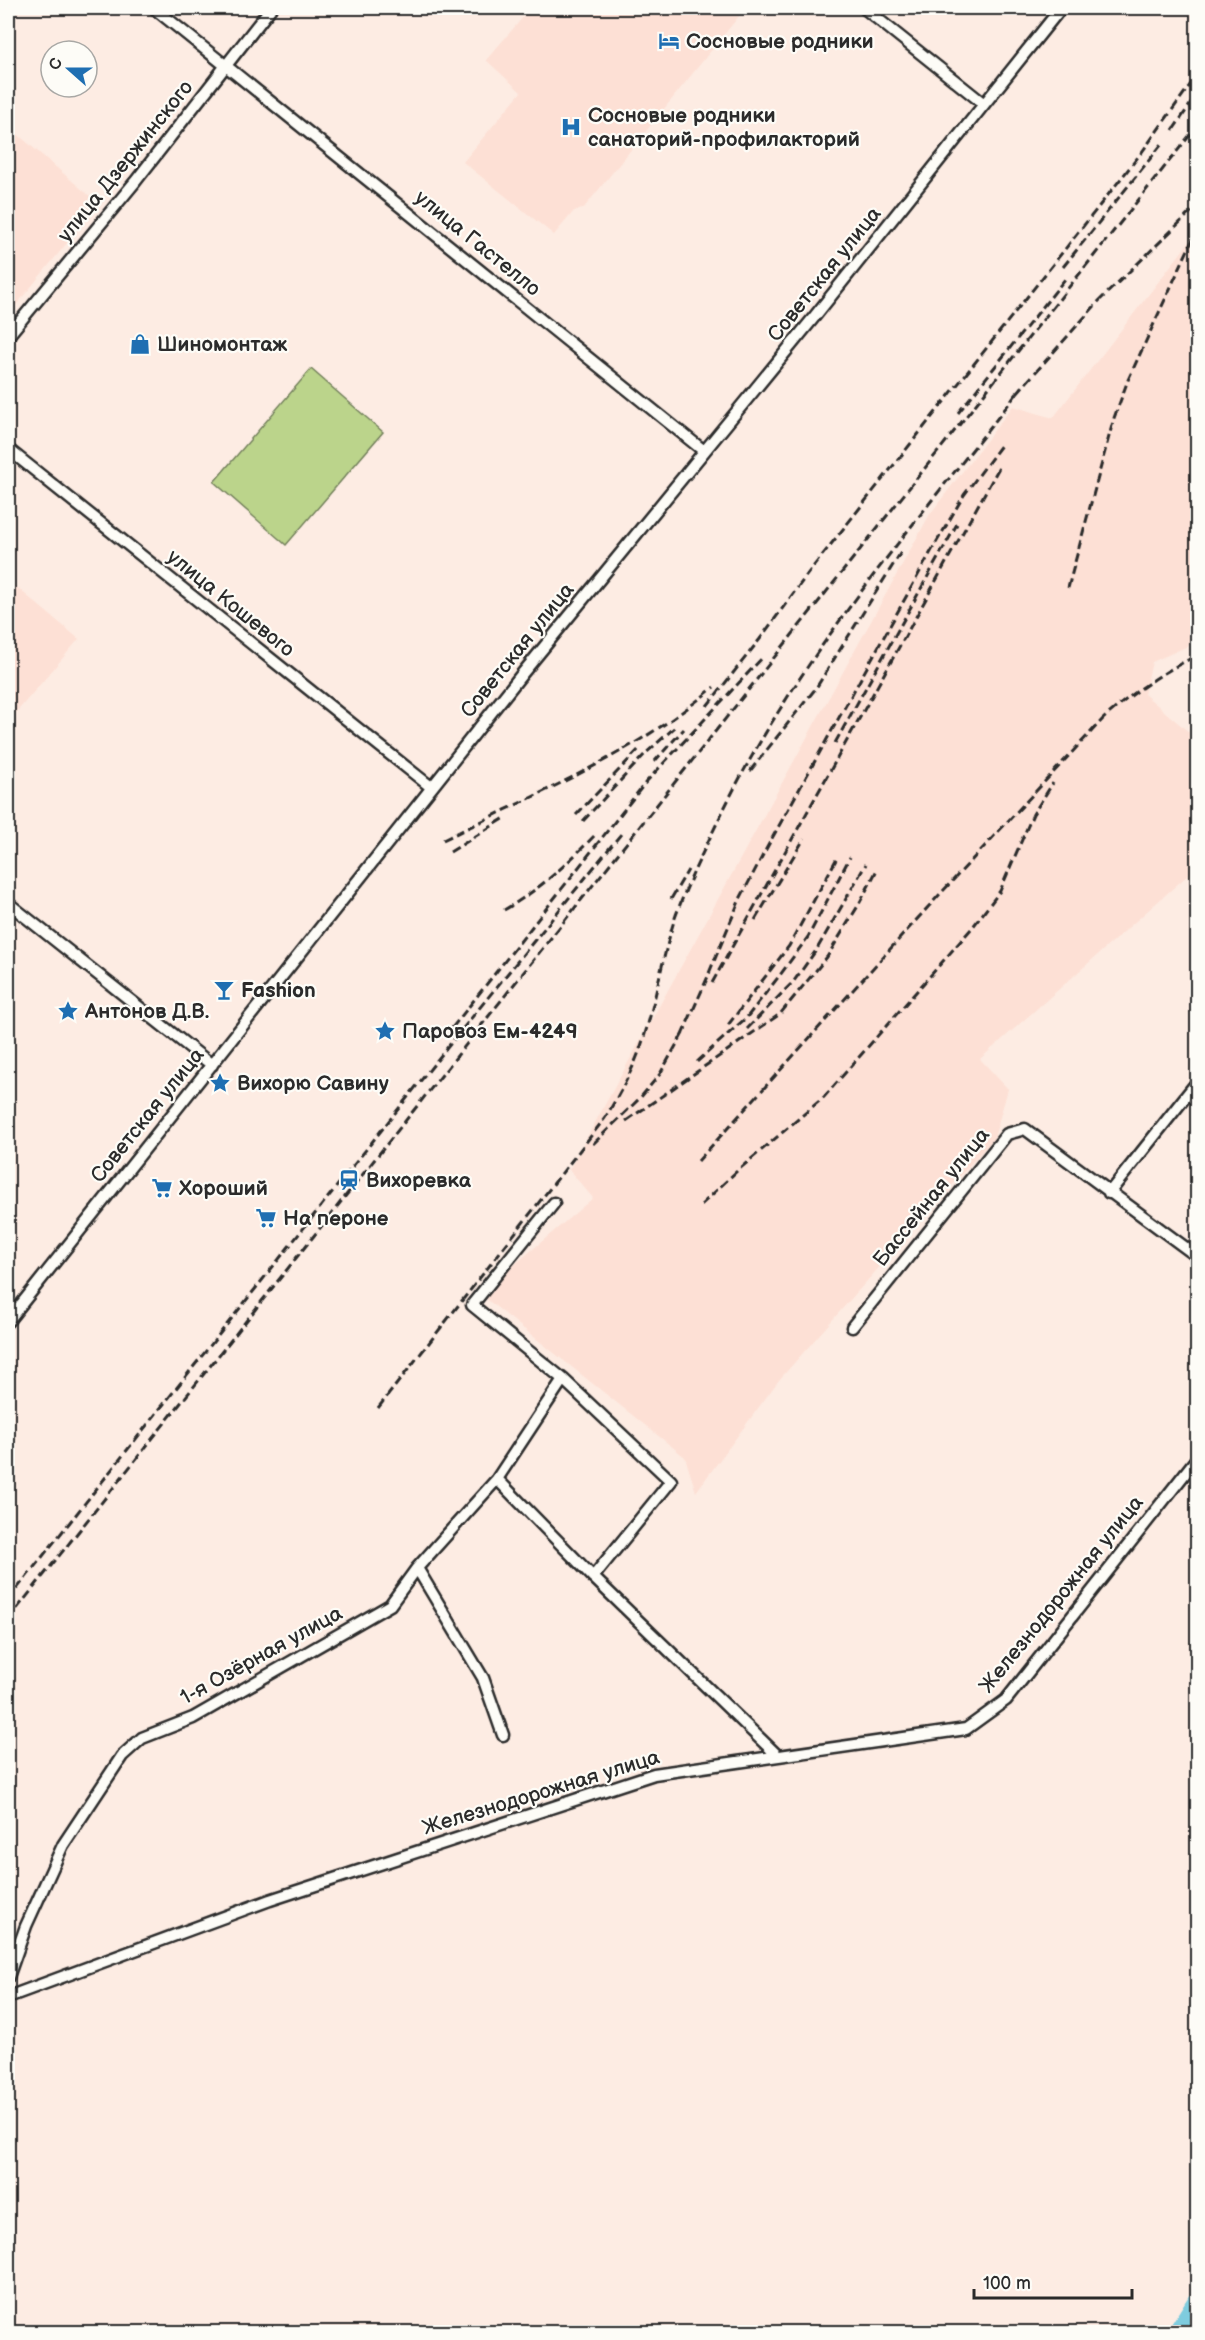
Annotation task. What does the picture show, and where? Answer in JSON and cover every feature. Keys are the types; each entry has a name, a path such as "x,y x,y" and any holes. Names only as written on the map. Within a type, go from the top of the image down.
{"street":[{"name":"улица Гастелло","path":"154,8 485,272 704,451"},
{"name":"улица Дзержинского","path":"8,336 135,182 271,8"},
{"path":"864,8 984,104"},
{"name":"Советская улица","path":"8,1321 431,788 815,316 1060,8"},
{"name":"улица Кошевого","path":"8,449 431,788"},
{"path":"8,903 212,1065"},
{"path":"1109,1193 1197,1081"},
{"name":"Бассейная улица","path":"852,1327 1007,1134 1025,1129 1197,1257"},
{"path":"554,1203 472,1305 563,1379 671,1480 592,1577"},
{"name":"1-я Озёрная улица","path":"8,1977 26,1926 63,1845 122,1756 142,1738 193,1718 390,1605 417,1568 497,1479 563,1379"},
{"name":"Железнодорожная улица","path":"8,1996 270,1900 654,1774 966,1729 1006,1700 1197,1457"},
{"path":"497,1479 592,1577 778,1756"},
{"path":"417,1568 483,1678 503,1735"}],"shaded area":[{"name":"Сосновые родники санаторий-профилакторий","path":"531,8 740,8 744,10 583,209 574,211 554,235 463,162 521,92 486,60"},
{"path":"8,126 99,204 8,315"},
{"path":"1197,232 1197,642 1152,662 1144,694 1197,739 1197,867 980,1059 1008,1089 994,1138 779,1380 696,1492 685,1457 480,1294 593,1198 569,1170 930,514 1013,406 1053,418"},
{"path":"8,580 79,639 8,722"}],"green space":[{"path":"311,369 383,432 286,545 214,482"}],"waterway":[{"name":"Вихоревка","path":"1178,2332 1198,2300"}],"railway":[{"path":"707,706 809,572 1142,152 1198,74"},
{"path":"1173,130 1198,93"},
{"path":"8,1620 1198,125"},
{"path":"1063,267 1162,144"},
{"path":"1017,393 1100,300 1198,205"},
{"path":"1068,588 1114,418 1128,380 1198,228"},
{"path":"958,413 1065,279"},
{"path":"378,1408 605,1118 640,1049 670,934 685,893 719,819 750,760 784,704 858,595 1022,387"},
{"path":"709,973 740,899 765,851 964,495 1002,444"},
{"path":"712,983 1001,464"},
{"path":"835,743 957,524"},
{"path":"750,771 816,688 903,549"},
{"path":"698,1161 929,906 1103,719 1148,684 1198,655"},
{"path":"452,1028 646,782 764,656"},
{"path":"443,840 618,753 651,733 714,687"},
{"path":"583,821 646,753 675,727"},
{"path":"654,762 684,729"},
{"path":"576,815 640,748"},
{"path":"701,1205 824,1097 972,928 1000,891 1033,814 1053,783"},
{"path":"450,852 505,818"},
{"path":"8,1600 438,1059 621,834"},
{"path":"504,910 552,876 595,835"},
{"path":"755,920 804,839"},
{"path":"697,1062 747,1017 780,975 808,937 850,857"},
{"path":"728,1025 789,946 837,858"},
{"path":"747,1029 794,981 817,949 866,864"},
{"path":"626,1121 780,1014 827,957 878,868"},
{"path":"671,899 688,870"},
{"path":"682,1035 710,972"},
{"path":"593,1144 640,1098 660,1074 686,1028"}],"place":[{"name":"Сосновые родники","path":"669,41"},
{"name":"Сосновые родники санаторий-профилакторий","path":"571,127"},
{"name":"Шиномонтаж","path":"140,344"},
{"name":"Fashion","path":"224,990"},
{"name":"Антонов Д.В.","path":"68,1011"},
{"name":"Паровоз Ем-4249","path":"385,1031"},
{"name":"Вихорю Савину","path":"220,1083"},
{"name":"Вихоревка","path":"349,1180"},
{"name":"Хороший","path":"162,1188"},
{"name":"На пероне","path":"266,1218"}]}
